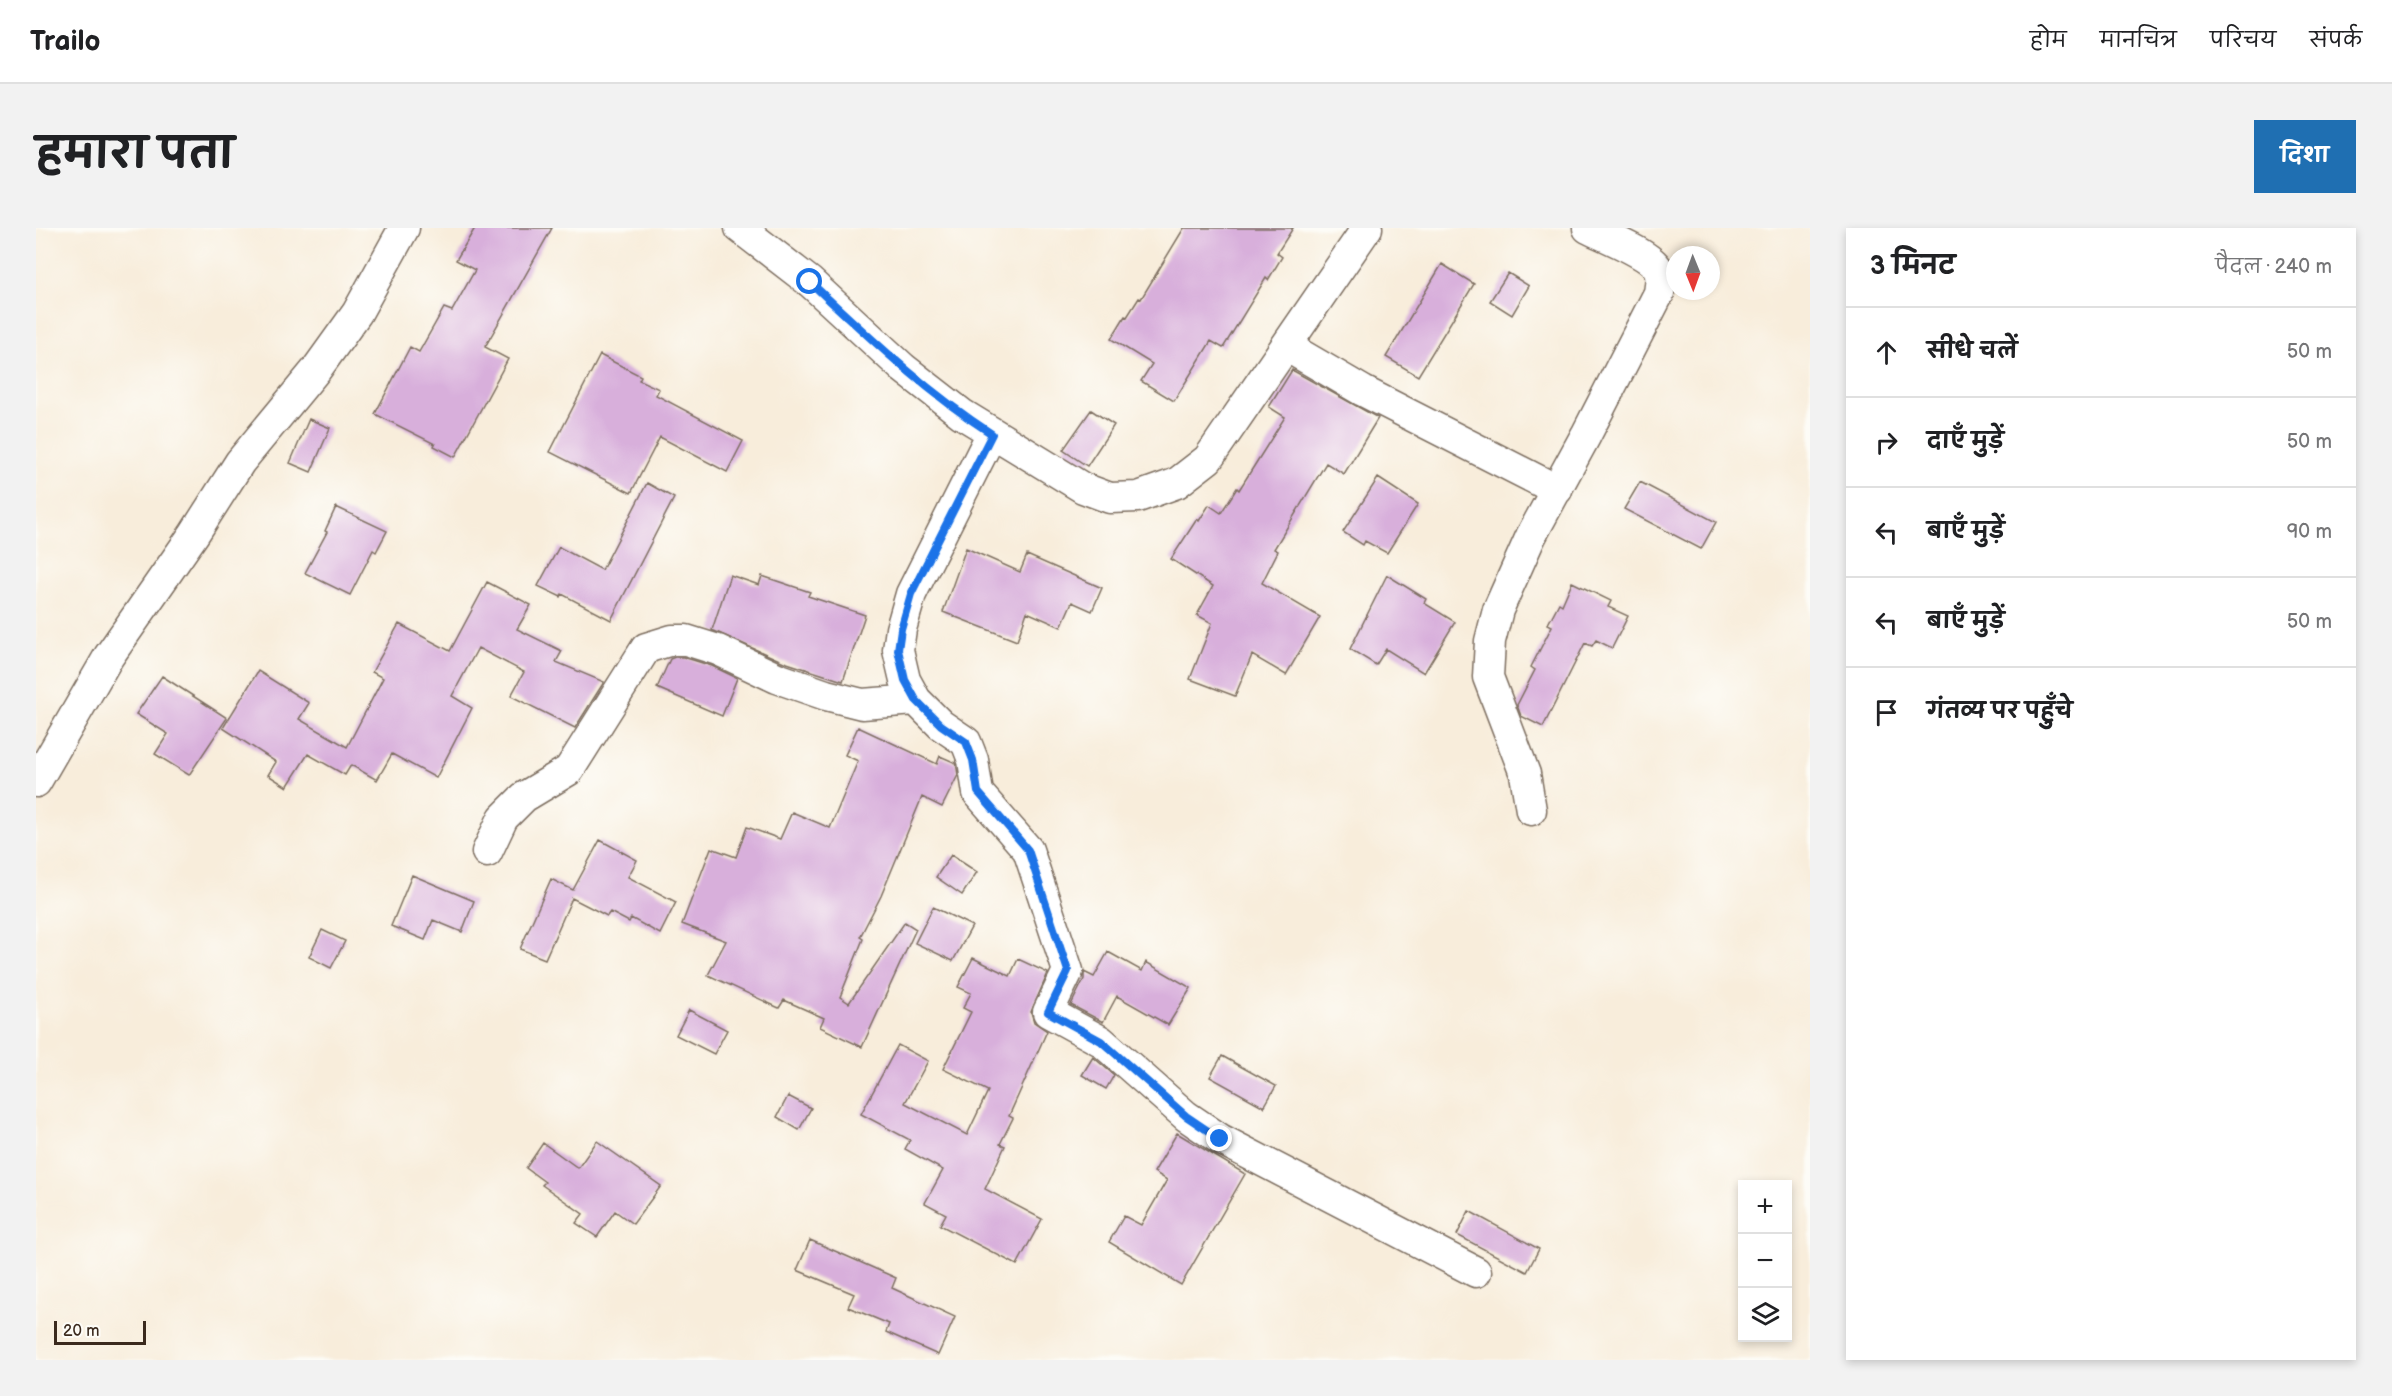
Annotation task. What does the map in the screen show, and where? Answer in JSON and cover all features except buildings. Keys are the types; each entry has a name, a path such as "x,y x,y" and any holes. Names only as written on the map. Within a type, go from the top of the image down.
{"street":[{"path":"36,782 109,656 194,534 240,462 316,370 357,313 404,228"},
{"path":"740,228 810,282 903,368 962,414 1083,489 1110,498 1138,497 1177,483 1208,459 1367,228"},
{"path":"1531,810 1525,774 1488,677 1490,640 1498,610 1531,536 1659,293 1659,270 1651,260 1588,228"},
{"path":"1286,346 1363,391 1557,490"},
{"path":"992,434 911,594 901,629 898,650 905,680 916,700 941,725 966,742 973,760 978,792 1028,850 1068,971 1048,1012 1101,1041 1186,1116 1220,1139 1476,1272"},
{"path":"487,852 503,818 524,797 569,770 646,648 672,640 686,640 718,650 777,678 826,695 862,704 916,700"}],"route":[{"path":"810,282 903,368 962,414 992,434 911,594 901,629 898,650 905,680 916,700 941,725 966,742 973,760 978,792 1028,850 1068,971 1048,1012 1101,1041 1186,1116 1220,1139"}]}
